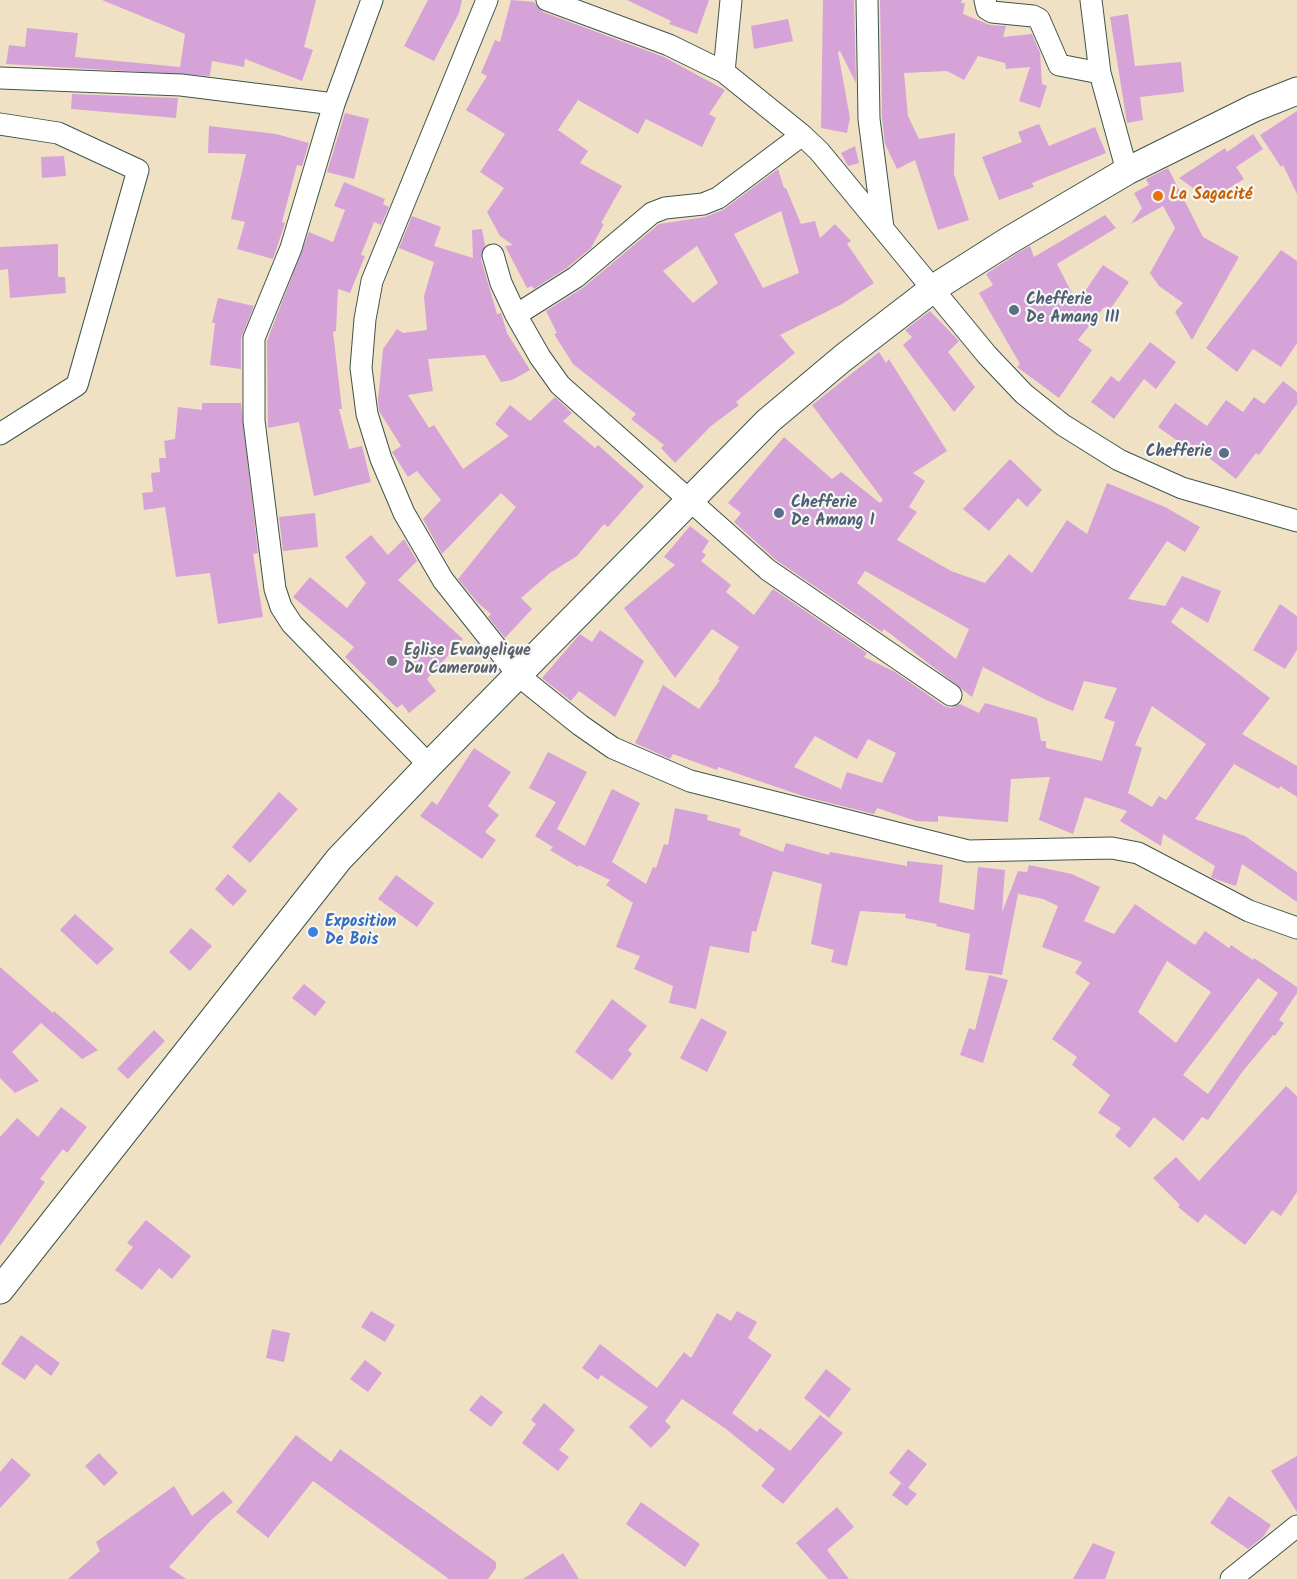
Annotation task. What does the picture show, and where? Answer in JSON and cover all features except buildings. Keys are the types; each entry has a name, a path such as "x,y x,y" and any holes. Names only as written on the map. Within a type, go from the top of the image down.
{"main road":[{"path":"0,1290 339,859 768,422 843,358 934,288 1127,171 1254,108 1297,91"}],"street":[{"path":"372,0 334,104 291,248 254,338 254,421 275,589 281,607 292,624 429,765"},
{"path":"487,0 372,281 361,368 367,414 381,459 404,513 443,580 519,676 580,726 614,748 690,781 968,851 1112,848 1138,853 1249,910 1297,928"},
{"path":"547,0 669,45 724,72 802,135 819,151 883,228 894,245 934,288 987,355 1024,394 1082,437 1119,460 1182,489 1297,521"},
{"path":"724,72 731,0"},
{"path":"867,0 869,119 883,228"},
{"path":"985,0 987,9 992,12 1033,16 1039,19 1059,65 1100,73"},
{"path":"1091,0 1100,73 1127,171"},
{"path":"0,78 181,85 334,104"},
{"path":"0,124 58,132 138,170 77,385 0,434"},
{"path":"516,315 576,278 652,213 665,208 703,204 718,198 802,135"},
{"path":"493,255 501,283 516,315 540,357 560,385 768,570 951,695"},
{"path":"1232,1579 1297,1526"}],"place":[{"name":"La Sagacité","path":"1158,196"},
{"name":"Chefferie De Amang III","path":"1014,310"},
{"name":"Chefferie","path":"1224,453"},
{"name":"Chefferie De Amang I","path":"779,513"},
{"name":"Eglise Evangelique Du Cameroun","path":"392,661"},
{"name":"Exposition De Bois","path":"313,932"}]}
